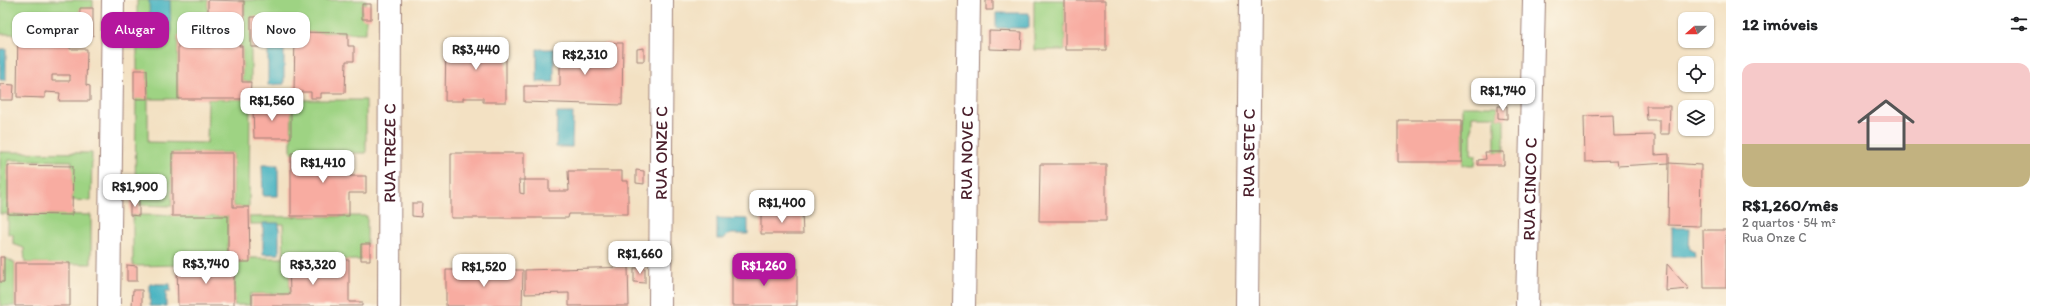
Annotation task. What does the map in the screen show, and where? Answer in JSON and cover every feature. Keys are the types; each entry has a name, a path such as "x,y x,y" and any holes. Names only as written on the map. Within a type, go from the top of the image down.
{"street":[{"path":"109,306 113,0"},
{"name":"RUA TREZE C","path":"389,306 390,0"},
{"name":"RUA ONZE C","path":"660,306 662,0"},
{"name":"RUA NOVE C","path":"964,306 969,0"},
{"name":"RUA SETE C","path":"1247,306 1250,0"},
{"name":"RUA CINCO C","path":"1527,306 1534,0"}],"green space":[{"path":"0,0 93,0 93,8 80,9 80,12 12,12 12,34 0,34"},
{"path":"137,0 208,0 208,12 177,12 178,99 148,99 148,142 207,143 208,99 250,99 249,207 233,207 233,153 172,153 172,206 139,205 139,201 135,201 136,98 148,98 147,71 137,70 137,48 169,48 169,12 137,12"},
{"path":"238,0 366,0 366,4 362,4 362,18 366,19 366,33 310,32 310,12 252,12 251,82 242,82 244,1"},
{"path":"1034,0 1065,0 1065,50 1034,50"},
{"path":"291,100 366,100 366,153 291,153"},
{"path":"1462,106 1498,106 1498,118 1504,119 1504,152 1495,152 1495,116 1472,116 1471,154 1476,155 1475,165 1462,165"},
{"path":"0,152 92,153 91,201 72,200 72,161 9,160 8,214 0,214"},
{"path":"8,214 91,215 91,264 25,263 24,248 13,244 13,234 8,234"},
{"path":"133,215 228,216 228,262 250,258 284,258 283,224 250,224 249,217 367,216 367,244 361,245 361,260 289,261 290,294 250,294 250,305 234,305 234,264 133,266"},
{"path":"4,257 15,263 15,306 0,306 0,282 4,282"}],"water":[{"path":"149,0 170,0 171,35 169,35 169,12 149,12"},
{"path":"996,13 1029,13 1029,28 996,28"},
{"path":"268,48 284,48 284,84 268,85"},
{"path":"0,49 6,49 6,80 0,80"},
{"path":"537,49 554,49 554,82 537,82"},
{"path":"557,113 573,113 572,147 556,147"},
{"path":"262,165 278,165 278,196 263,196"},
{"path":"717,218 748,219 748,234 728,234 724,239 717,239"},
{"path":"263,223 279,223 279,254 263,254"},
{"path":"1672,228 1690,228 1689,248 1694,251 1695,257 1672,257"},
{"path":"150,284 170,284 171,291 166,291 166,306 150,306"}],"building":[{"path":"208,0 244,1 244,12 208,12"},
{"path":"986,0 993,0 993,10 986,10"},
{"path":"1065,0 1106,0 1106,50 1065,50"},
{"path":"362,4 371,4 371,19 362,19"},
{"path":"80,8 93,8 93,12 80,12"},
{"path":"251,17 252,17 252,47"},
{"path":"989,31 1022,32 1021,50 989,49"},
{"path":"310,32 348,33 348,46 354,46 354,61 346,61 345,93 321,93 321,98 311,98 311,92 294,92 295,48 310,48"},
{"path":"446,40 506,41 506,102 483,102 483,98 463,98 463,101 445,101"},
{"path":"560,43 623,43 622,105 524,102 524,86 560,86"},
{"path":"18,48 87,49 86,85 90,86 90,101 59,101 60,93 45,92 45,98 17,97","holes":["52,75 70,75 70,81 52,81"]},
{"path":"178,48 242,48 242,82 251,82 250,99 178,99"},
{"path":"644,48 644,61 637,61 637,49"},
{"path":"134,70 147,70 148,99 134,99"},
{"path":"0,84 14,85 13,100 0,100"},
{"path":"253,106 291,106 291,138 254,138"},
{"path":"1498,106 1507,106 1507,119 1498,118"},
{"path":"1646,106 1670,106 1669,134 1660,134 1660,120 1647,120"},
{"path":"1613,115 1614,136 1655,135 1655,155 1669,154 1669,163 1618,166 1617,161 1585,162 1584,116"},
{"path":"1398,120 1462,120 1462,162 1398,162"},
{"path":"1485,152 1504,152 1504,165 1478,165 1478,160 1486,159"},
{"path":"172,153 233,153 233,207 249,207 250,262 228,262 228,216 172,216"},
{"path":"291,153 349,153 349,176 366,176 366,193 349,193 349,216 291,216"},
{"path":"451,153 524,153 524,180 549,180 549,191 569,191 568,171 622,171 622,181 628,181 628,214 569,214 568,218 451,218","holes":["519,180 524,180 524,194 520,193"]},
{"path":"1669,163 1701,165 1700,226 1668,225"},
{"path":"1040,164 1106,164 1106,221 1039,221"},
{"path":"8,165 73,166 72,215 8,214"},
{"path":"636,170 644,171 644,184 636,183"},
{"path":"130,201 139,201 139,216 130,215"},
{"path":"412,203 422,203 421,217 412,216"},
{"path":"802,212 803,234 761,234 761,214"},
{"path":"1703,230 1726,230 1726,288 1704,288"},
{"path":"361,244 370,244 370,260 361,260"},
{"path":"634,251 645,251 645,265 634,265"},
{"path":"0,257 4,257 4,282 0,282"},
{"path":"349,260 349,302 362,302 362,306 252,306 252,294 290,294 289,261"},
{"path":"15,263 70,263 70,306 15,306"},
{"path":"234,263 234,306 178,306 177,264"},
{"path":"1667,264 1689,289 1666,291"},
{"path":"127,265 137,266 137,281 127,281"},
{"path":"628,267 629,306 569,306 569,293 525,294 525,270"},
{"path":"634,268 645,268 645,283 634,282"},
{"path":"732,268 797,268 797,306 732,306"},
{"path":"446,270 523,270 522,306 446,306"},
{"path":"133,290 142,290 142,306 132,306"}]}
